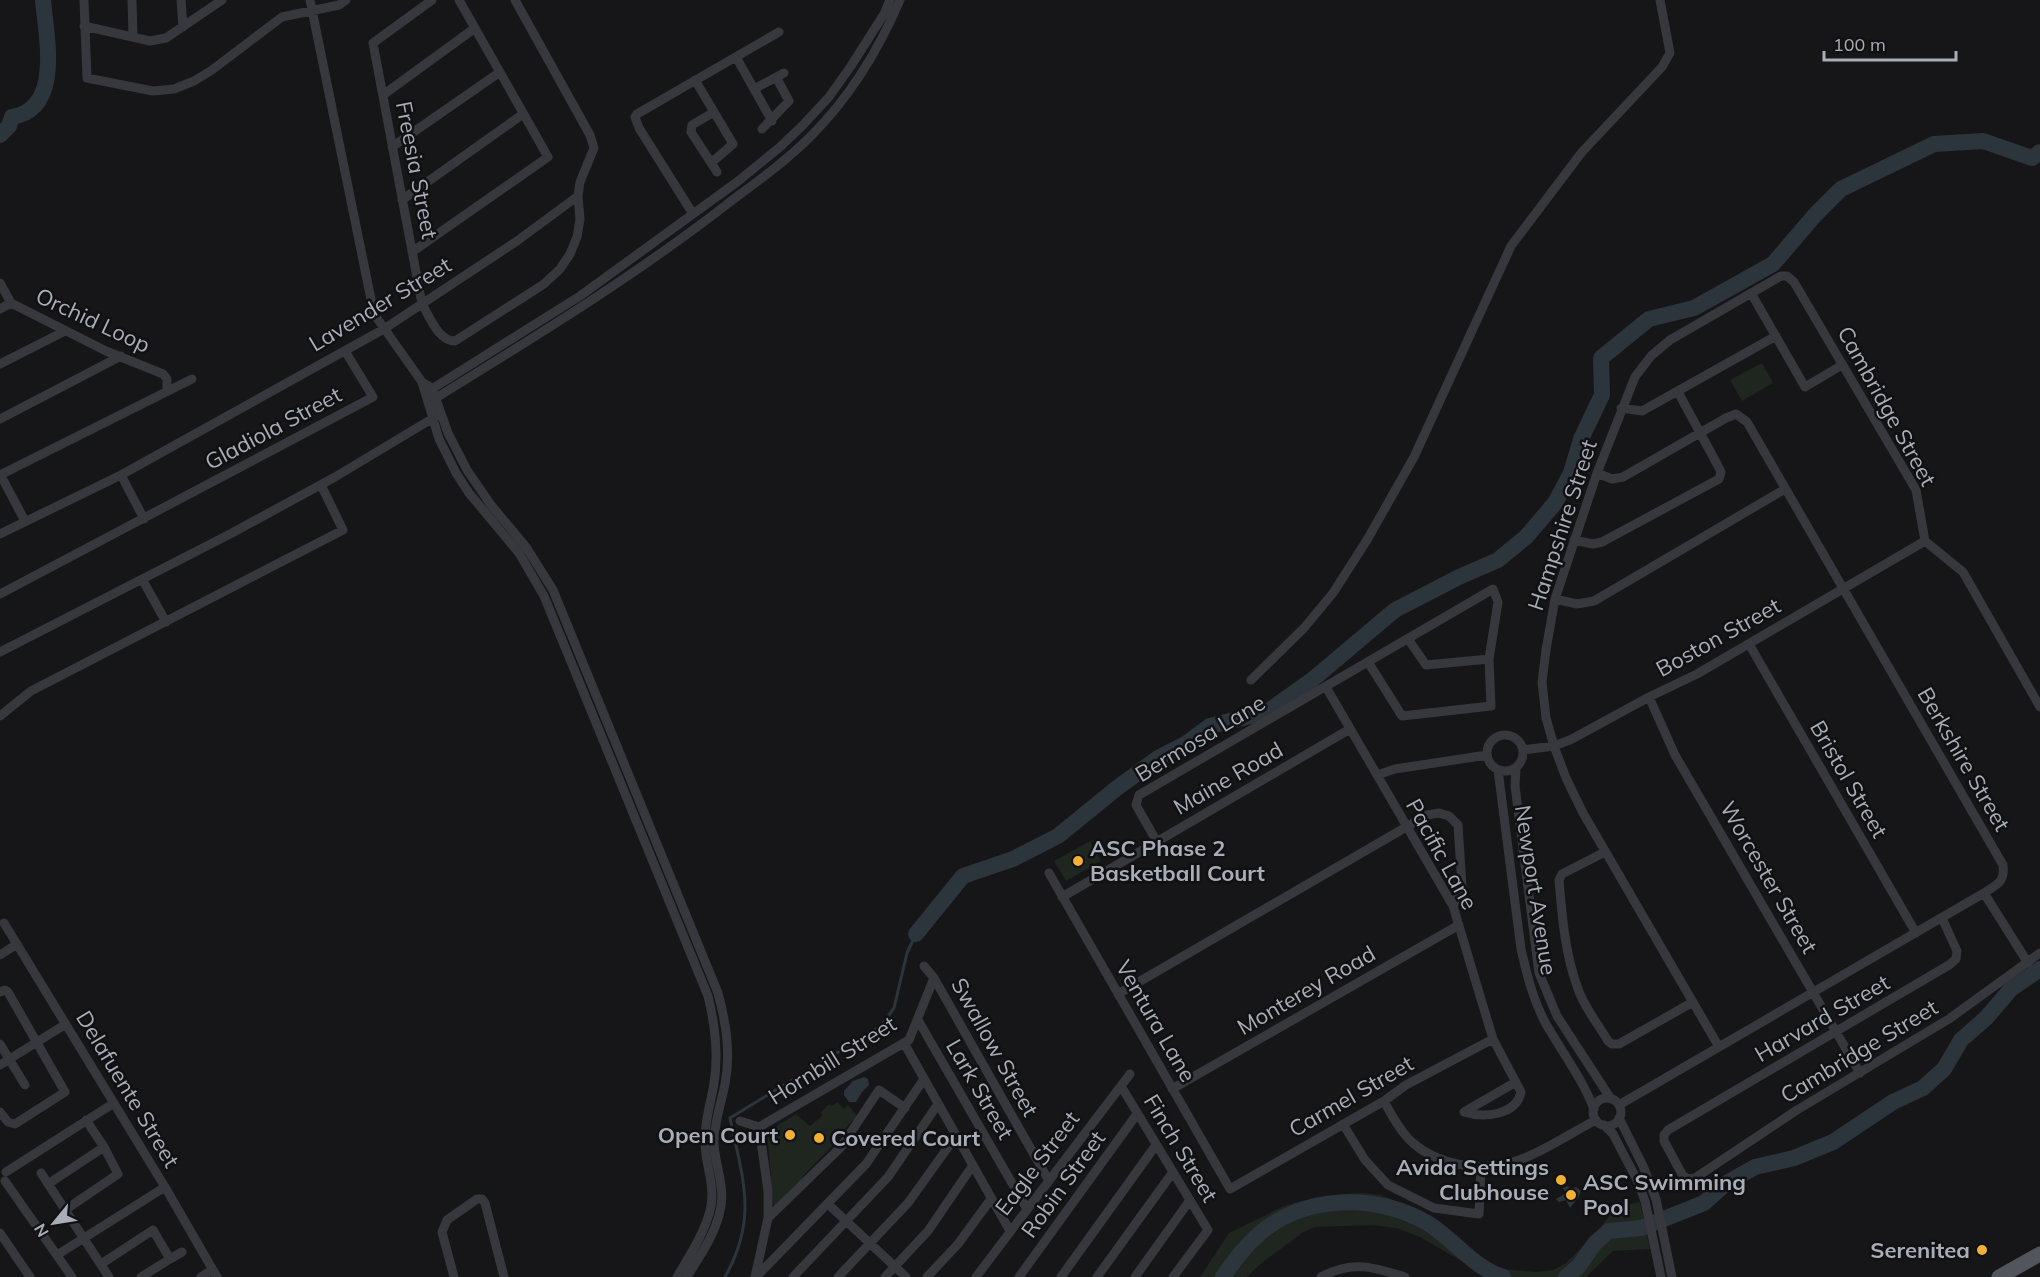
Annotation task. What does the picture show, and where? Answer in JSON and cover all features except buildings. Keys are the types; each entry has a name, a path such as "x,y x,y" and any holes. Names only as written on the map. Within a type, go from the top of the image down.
{"main road":[{"path":"1999,1277 2040,1254"},
{"path":"2020,1277 2040,1265"}],"street":[{"path":"84,0 87,78 142,90 174,89 194,81 282,17 339,5 346,0"},
{"path":"132,0 133,37"},
{"path":"182,0 183,27"},
{"path":"84,26 150,41 166,38 222,0"},
{"path":"310,0 374,314 428,391 436,417 439,439 469,493 519,553 544,596 708,996 717,1053 715,1081 705,1129 706,1155 713,1190 704,1228 677,1277"},
{"name":"Freesia Street","path":"422,304 373,43 432,0"},
{"path":"412,252 548,157 459,0"},
{"path":"422,304 441,335 445,339 455,341 544,284 560,269 577,237 580,219 578,196 580,182 594,148 593,141 514,0"},
{"path":"428,391 580,296 737,182 780,147 829,97 857,57 884,14 890,0"},
{"path":"432,400 565,319 701,225 789,156 838,104 862,72 900,0"},
{"path":"1251,680 1304,628 1333,593 1367,540 1414,457 1511,246 1582,152 1662,68 1670,53 1660,0"},
{"path":"383,95 475,28"},
{"path":"693,214 639,128 635,117 638,112 780,32"},
{"path":"736,57 772,121"},
{"path":"392,147 500,72"},
{"path":"754,89 780,75 789,101 762,129"},
{"path":"695,80 733,144 711,163"},
{"path":"829,97 838,104"},
{"path":"714,112 695,123 691,132 717,172"},
{"path":"402,200 523,114"},
{"name":"Lavender Street","path":"0,534 121,475 384,329 517,241 578,196"},
{"name":"Hampshire Street","path":"1719,1047 1605,852 1566,778 1546,718 1542,682 1555,599 1597,473 1635,377 1651,356 1670,340 1781,276 1788,276"},
{"name":"Cambridge Street","path":"1788,276 1794,282 1916,490 1925,542"},
{"name":"Orchid Loop","path":"0,283 11,303 65,331 163,374 167,379 167,391"},
{"path":"1751,293 1805,387 1842,365"},
{"path":"0,309 11,303"},
{"path":"0,364 65,331"},
{"path":"1622,408 1642,411 1776,336"},
{"name":"Gladiola Street","path":"0,594 373,397 345,351"},
{"path":"0,419 121,357"},
{"path":"25,521 0,474 192,379"},
{"path":"1574,540 1593,544 1602,542 1719,479 1721,472 1678,392"},
{"name":"Berkshire Street","path":"1597,473 1612,479 1623,477 1736,414 1747,422 2003,865 2004,875 1999,883 1942,918 1719,1047 1615,1102"},
{"path":"0,652 232,533 436,417"},
{"path":"436,417 467,470 491,505 526,547 553,590 718,993 726,1021 728,1053 725,1084 715,1136 715,1152 723,1189 721,1210 706,1245 687,1277"},
{"path":"121,475 144,519"},
{"path":"0,716 31,691 343,530 321,484"},
{"path":"1555,599 1577,604 1594,601 1785,489"},
{"path":"1925,542 1963,572 2040,707"},
{"name":"Boston Street","path":"1523,750 1554,746 1572,739 1697,674 1925,542"},
{"path":"142,579 166,622"},
{"name":"Bermosa Lane","path":"1157,842 1136,805 1139,795 1493,589 1498,602 1489,659"},
{"path":"1368,662 1402,716 1491,706 1489,659 1426,665 1408,639"},
{"name":"Bristol Street","path":"1749,644 1916,933"},
{"name":"Pacific Lane","path":"1326,687 1453,906 1493,1039 1516,1082"},
{"name":"Worcester Street","path":"1649,698 1675,755 1860,1073"},
{"name":"Maine Road","path":"1062,897 1350,729"},
{"path":"1500,735 1518,739 1523,750 1522,760 1516,768 1507,771 1498,770 1491,764 1487,755 1490,743 1500,735"},
{"path":"1377,775 1395,769 1487,755"},
{"name":"Newport Avenue","path":"1516,768 1515,786 1539,973 1557,1016 1615,1102"},
{"name":"Newport Avenue","path":"1498,770 1521,949 1527,974 1545,1023 1587,1092 1594,1109"},
{"path":"1118,994 1427,815 1439,813 1454,819 1458,825 1462,886 1453,906"},
{"path":"1605,852 1562,874 1559,880 1569,959 1578,990 1587,1006 1608,1041 1612,1044 1619,1044 1693,1002"},
{"name":"Ventura Lane","path":"1048,873 1230,1189"},
{"path":"1984,893 2028,963"},
{"name":"Harvard Street","path":"1695,1178 1689,1179 1683,1176 1664,1141 1664,1135 1668,1130 1949,965 1956,958 1957,951 1942,918"},
{"name":"Delafuente Street","path":"4,923 114,1102 214,1273"},
{"name":"Monterey Road","path":"1172,1089 1459,925"},
{"path":"0,955 17,944"},
{"name":"Cambridge Street","path":"1695,1178 1797,1110 1949,1019 2040,953"},
{"name":"Swallow Street","path":"924,966 934,978 1048,1181"},
{"name":"Hornbill Street","path":"755,1277 768,1218 768,1191 759,1127 904,1043 911,1037 934,978"},
{"path":"0,992 5,990 8,992 65,1092 15,1124 8,1122 0,1112"},
{"name":"Lark Street","path":"918,1020 1027,1209"},
{"path":"0,1065 66,1024"},
{"name":"Carmel Street","path":"1230,1189 1384,1101 1406,1085 1493,1039"},
{"path":"904,1043 1010,1231"},
{"path":"0,1044 25,1085"},
{"name":"Eagle Street","path":"979,1274 1130,1074"},
{"path":"755,1277 866,1164 924,1079"},
{"path":"1516,1082 1521,1092 1520,1098 1512,1107 1495,1114 1477,1116 1464,1112 1516,1082"},
{"name":"Finch Street","path":"1121,1086 1208,1230 1173,1277"},
{"path":"768,1218 841,1147 879,1090 905,1108"},
{"path":"1661,1277 1645,1201 1638,1182 1613,1134 1600,1123 1594,1109 1602,1099 1615,1102 1619,1118 1643,1166 1656,1199 1672,1277"},
{"path":"1384,1101 1412,1142 1441,1160 1481,1167 1509,1163 1600,1123 1613,1124 1619,1118"},
{"path":"72,1277 3,1176 114,1102"},
{"path":"793,1277 888,1177 938,1104"},
{"name":"Robin Street","path":"1019,1277 1137,1114"},
{"path":"65,1210 118,1174 86,1120"},
{"path":"740,1121 759,1127"},
{"path":"1343,1124 1365,1160 1388,1185 1434,1208 1479,1214 1481,1167"},
{"path":"838,1277 908,1203 956,1136"},
{"path":"1061,1277 1156,1145"},
{"path":"48,1184 104,1147"},
{"path":"885,1277 927,1231 973,1165"},
{"path":"1097,1277 1173,1172"},
{"path":"41,1173 109,1277"},
{"path":"57,1255 165,1187"},
{"path":"454,1277 442,1232 443,1226 447,1220 477,1199 482,1199 485,1203 504,1277"},
{"path":"927,1277 958,1244 992,1199"},
{"path":"1135,1277 1190,1200"},
{"path":"828,1204 906,1277"},
{"path":"101,1264 152,1227 170,1259"},
{"path":"0,1233 30,1277"},
{"path":"141,1277 182,1252"},
{"path":"1322,1277 1338,1270 1361,1266 1374,1267 1405,1277"},
{"path":"201,1277 214,1273"},
{"path":"979,1274 992,1277"}],"shaded area":[{"path":"1762,363 1773,383 1742,401 1730,380"},
{"name":"ASC Phase 2 Basketball Court","path":"1090,841 1101,861 1066,881 1054,861"},
{"path":"864,1077 868,1079 869,1085 856,1102 849,1102 844,1091 853,1081"},
{"path":"837,1102 844,1109 848,1105 857,1116 802,1177 804,1180 774,1211 767,1132 796,1114 810,1126 822,1116 821,1112 829,1104 832,1106"},
{"name":"ASC Swimming Pool","path":"1568,1186 1570,1190 1576,1187 1581,1191 1570,1208 1566,1200 1559,1202 1556,1199 1566,1193 1563,1188"},
{"path":"1363,1193 1380,1195 1396,1201 1439,1222 1487,1263 1503,1269 1536,1272 1553,1270 1565,1264 1617,1207 1640,1202 1650,1249 1613,1251 1586,1277 1489,1277 1420,1237 1396,1228 1373,1225 1314,1227 1302,1233 1259,1265 1247,1277 1200,1277 1229,1233 1284,1206 1301,1201"}],"waterway":[{"path":"0,135 9,126 12,117 28,111 39,100 45,86 48,51 43,0"},
{"path":"916,934 963,876 1013,859 1058,836 1158,758 1187,743 1210,726 1267,712 1312,680 1395,610 1498,560 1526,537 1555,503 1571,473 1581,439 1602,395 1601,358 1649,319 1694,308 1773,264 1841,189 1934,144 1983,141 2032,158 2040,152"},
{"path":"725,1277 742,1236 745,1217 743,1180 730,1118 881,1026 894,1008 907,953 916,934"},
{"path":"1566,1277 1578,1267 1595,1243 1609,1231 1641,1228 1704,1203 1725,1184 1755,1167 1794,1158 1833,1142 1893,1102 1923,1088 1944,1069 1961,1040 1986,1018 2011,989 2040,969"},
{"path":"1223,1277 1248,1245 1276,1221 1318,1205 1341,1202 1387,1207 1409,1214 1429,1224 1473,1260 1503,1277"}],"place":[{"name":"ASC Phase 2 Basketball Court","path":"1078,861"},
{"name":"Open Court","path":"790,1135"},
{"name":"Covered Court","path":"819,1138"},
{"name":"Avida Settings Clubhouse","path":"1561,1180"},
{"name":"ASC Swimming Pool","path":"1571,1195"},
{"name":"Serenitea","path":"1982,1250"}]}
